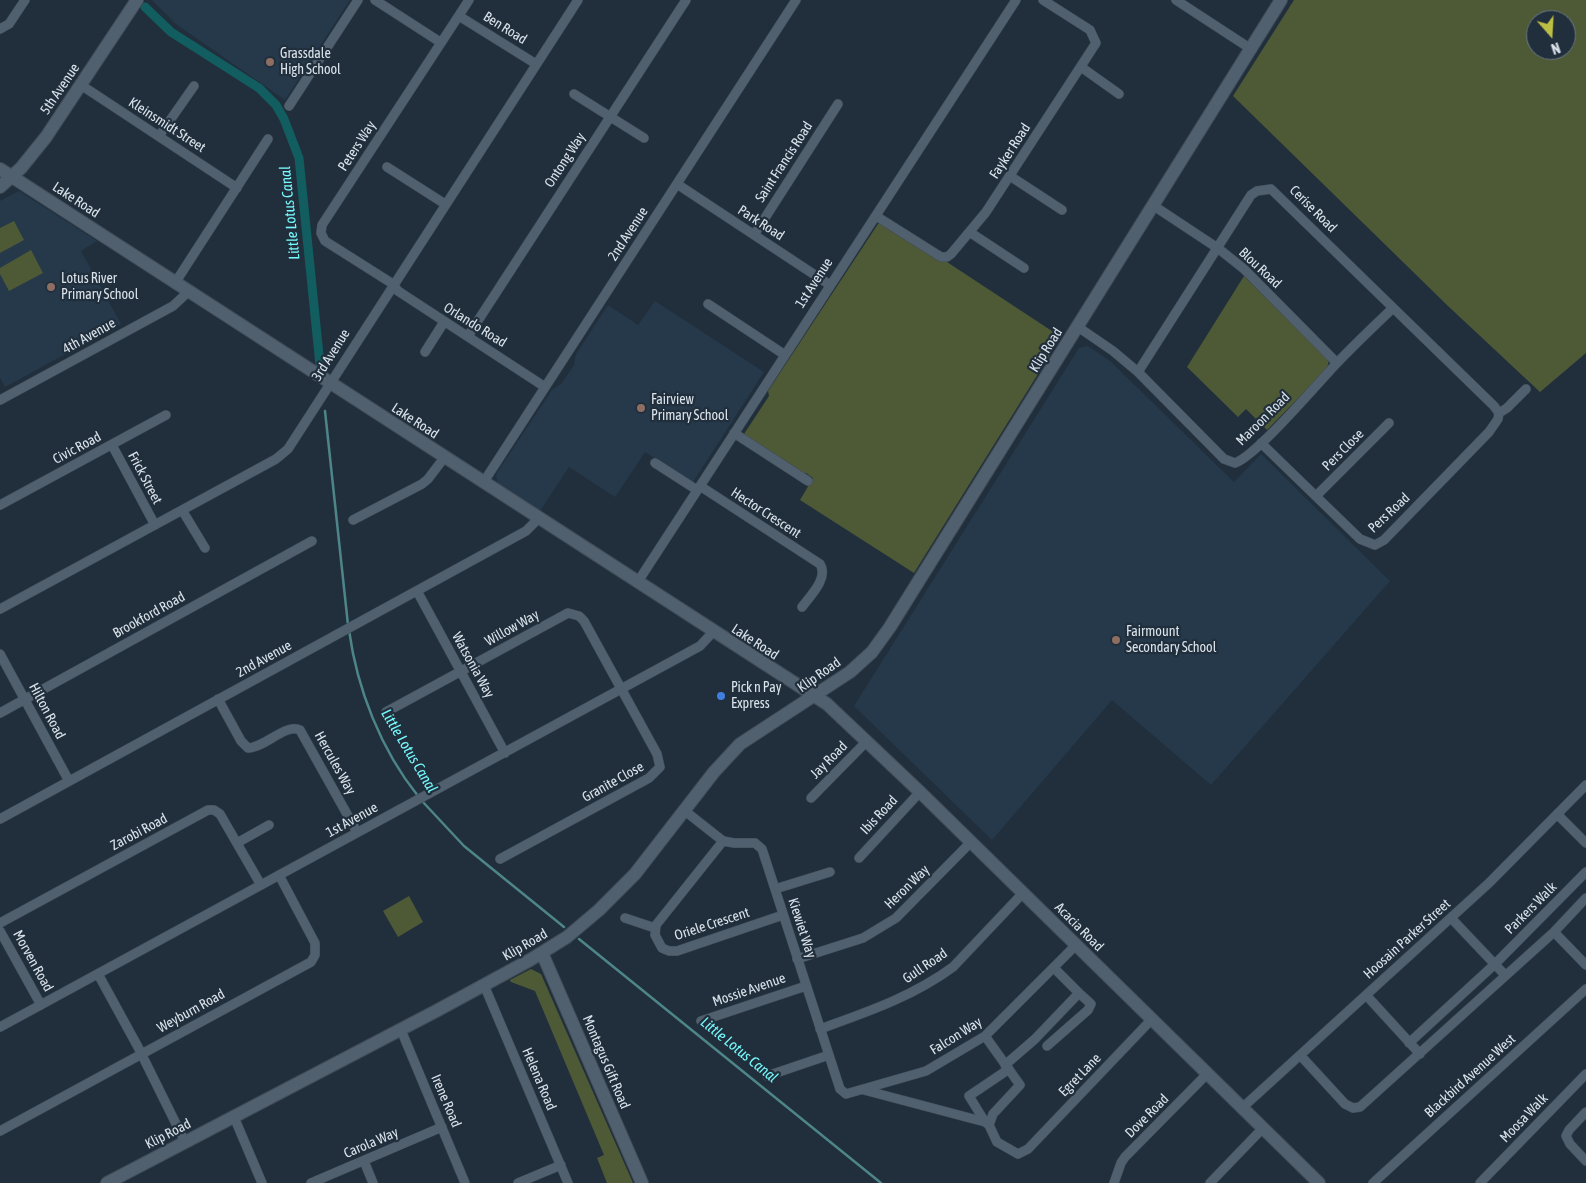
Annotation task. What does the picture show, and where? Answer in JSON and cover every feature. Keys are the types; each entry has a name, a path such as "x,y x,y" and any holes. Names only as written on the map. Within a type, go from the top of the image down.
{"street":[{"path":"0,29 9,24 25,0"},
{"path":"289,106 358,0"},
{"path":"375,0 440,42"},
{"name":"Peters Way","path":"393,284 325,241 321,228 469,0"},
{"name":"3rd Avenue","path":"0,609 284,454 578,0"},
{"name":"Ontong Way","path":"468,336 686,0"},
{"name":"2nd Avenue","path":"483,482 796,0"},
{"name":"1st Avenue","path":"637,583 1016,0"},
{"name":"Fayker Road","path":"876,216 941,257 947,257 952,254 971,233 1096,43 1094,34 1090,30 1043,0"},
{"path":"1176,0 1251,48"},
{"name":"Klip Road","path":"106,1183 401,1030 542,953 567,937 635,874 714,772 740,744 815,697 857,666 880,642 1281,0"},
{"name":"5th Avenue","path":"0,187 12,177 46,137 134,4"},
{"name":"Ben Road","path":"459,16 536,64"},
{"path":"1081,67 1119,94"},
{"name":"Kleinsmidt Street","path":"81,85 238,188"},
{"path":"159,136 194,86"},
{"path":"574,94 644,138"},
{"name":"Saint Francis Road","path":"754,235 838,104"},
{"path":"175,283 268,139"},
{"path":"387,167 445,204"},
{"name":"Lake Road","path":"0,169 815,697"},
{"path":"1010,176 1062,210"},
{"name":"Park Road","path":"677,184 830,285"},
{"name":"Cerise Road","path":"1138,372 1219,249 1251,195 1257,191 1271,189 1499,413"},
{"name":"Blou Road","path":"1154,206 1219,249 1244,269 1337,363"},
{"path":"971,233 1024,268"},
{"name":"Orlando Road","path":"393,284 398,291 545,387"},
{"name":"4th Avenue","path":"0,400 173,306 188,292"},
{"path":"708,304 785,355"},
{"name":"Maroon Road","path":"1078,327 1113,350 1138,372 1228,462 1240,461 1261,443 1337,363 1393,308"},
{"path":"425,352 444,322"},
{"name":"Pers Road","path":"1261,443 1360,539 1370,545 1379,544 1489,432 1498,419 1499,413 1508,408 1526,388"},
{"name":"Civic Road","path":"0,505 166,414"},
{"name":"Pers Close","path":"1317,496 1389,423"},
{"path":"734,433 808,481"},
{"name":"Frick Street","path":"112,445 155,525"},
{"path":"353,520 428,480 444,458"},
{"name":"Hector Crescent","path":"655,463 817,563 823,570 822,577 802,607"},
{"path":"182,510 205,548"},
{"name":"2nd Avenue","path":"0,819 526,531 538,518"},
{"name":"Brookford Road","path":"0,713 312,541"},
{"name":"Watsonia Way","path":"417,591 505,753"},
{"name":"Willow Way","path":"386,712 568,613 575,614 584,621 621,689"},
{"name":"1st Avenue","path":"0,1027 700,646 713,632"},
{"name":"Hilton Road","path":"0,654 69,781"},
{"name":"Granite Close","path":"500,860 656,774 660,767 657,754 621,689"},
{"name":"Acacia Road","path":"815,697 827,704 920,792 1320,1183"},
{"name":"Hercules Way","path":"218,699 241,741 248,748 258,746 291,729 300,730 357,832"},
{"name":"Jay Road","path":"811,798 867,742"},
{"name":"Hoosain Parker Street","path":"1242,1108 1490,883 1586,785"},
{"name":"Ibis Road","path":"858,858 920,792"},
{"name":"Zarobi Road","path":"0,923 208,810 214,810 220,814 261,885"},
{"path":"685,811 723,841"},
{"path":"1557,814 1586,843"},
{"path":"237,843 269,824"},
{"name":"Kiewiet Way","path":"723,841 760,845 840,1088 846,1094 851,1094"},
{"name":"Oriele Crescent","path":"723,841 660,918 655,928 662,948 669,951 677,951 783,916"},
{"name":"Heron Way","path":"798,959 863,938 896,918 971,842"},
{"path":"775,889 830,872"},
{"name":"Parkers Walk","path":"1409,1043 1495,964 1586,872"},
{"name":"Weyburn Road","path":"0,1131 314,958 315,943 279,875"},
{"name":"Gull Road","path":"820,1029 892,1004 944,974 953,967 1023,893"},
{"path":"1300,1055 1345,1104 1356,1109 1366,1103 1554,932 1586,898"},
{"path":"625,918 655,928"},
{"path":"1451,918 1505,975"},
{"name":"Morven Road","path":"0,931 41,1005"},
{"path":"1554,932 1586,965"},
{"name":"Falcon Way","path":"851,1094 926,1071 985,1036 1076,945"},
{"name":"Montagus Gift Road","path":"542,953 642,1183"},
{"path":"1047,1046 1088,1010 1091,1004 1054,968"},
{"path":"98,974 138,1047 140,1055 185,1142"},
{"name":"Helena Road","path":"484,985 568,1183"},
{"name":"Mossie Avenue","path":"701,1021 806,986"},
{"name":"Blackbird Avenue West","path":"1372,1183 1586,989"},
{"path":"987,1124 969,1096 1007,1067 1079,992"},
{"path":"1366,995 1420,1054"},
{"name":"Egret Lane","path":"987,1124 1002,1147 1018,1154 1028,1149 1152,1019"},
{"name":"Irene Road","path":"401,1030 465,1183"},
{"path":"985,1036 1007,1067 1019,1080 1020,1086 987,1124"},
{"path":"767,1076 829,1055"},
{"name":"Dove Road","path":"1114,1183 1125,1157 1208,1073"},
{"name":"Moosa Walk","path":"1482,1182 1586,1074"},
{"path":"864,1090 987,1124"},
{"path":"1586,1112 1568,1130 1566,1136 1568,1142 1586,1161"},
{"path":"234,1117 262,1183"},
{"name":"Carola Way","path":"311,1183 442,1127"},
{"path":"1210,1183 1263,1128"},
{"path":"364,1161 373,1183"},
{"path":"518,1183 560,1165"}],"shaded area":[{"name":"Grassdale High School","path":"152,0 350,0 285,100 176,24"},
{"name":"Lotus River Primary School","path":"19,191 97,241 81,251 121,324 5,387 0,378 0,201"},
{"name":"Fairview Primary School","path":"655,301 764,372 693,482 645,452 615,497 569,467 540,511 498,485 496,474 552,390 562,383 574,365 576,354 608,305 638,325"},
{"name":"Fairmount Secondary School","path":"1088,346 1110,361 1234,482 1261,454 1390,581 1211,785 1112,700 992,840 854,706 1079,348"}],"green space":[{"path":"1294,0 1586,0 1586,353 1540,392 1448,306 1233,96"},
{"path":"14,221 24,240 0,253 0,228"},
{"path":"878,224 882,224 941,261 947,262 1061,337 914,573 800,500 813,478 806,473 801,474 744,437 744,434 769,396 768,391"},
{"path":"31,250 43,273 9,291 0,274 0,268"},
{"path":"1244,276 1329,360 1327,369 1267,430 1246,409 1238,417 1187,367"},
{"path":"409,896 423,922 398,937 383,911"},
{"path":"531,969 541,974 633,1183 607,1183 597,1158 604,1155 535,991 510,980"}],"waterway":[{"name":"Little Lotus Canal","path":"145,7 171,32 259,88 276,105 284,119 299,158 320,365"},
{"name":"Little Lotus Canal","path":"325,411 348,625"},
{"name":"Little Lotus Canal","path":"349,630 358,674 373,718 393,759 418,796"},
{"name":"Little Lotus Canal","path":"422,801 464,846 564,927"},
{"name":"Little Lotus Canal","path":"579,939 881,1183"}],"place":[{"name":"Grassdale High School","path":"270,62"},
{"name":"Lotus River Primary School","path":"51,287"},
{"name":"Fairview Primary School","path":"641,408"},
{"name":"Fairmount Secondary School","path":"1116,640"},
{"name":"Pick n Pay Express","path":"721,696"}]}
